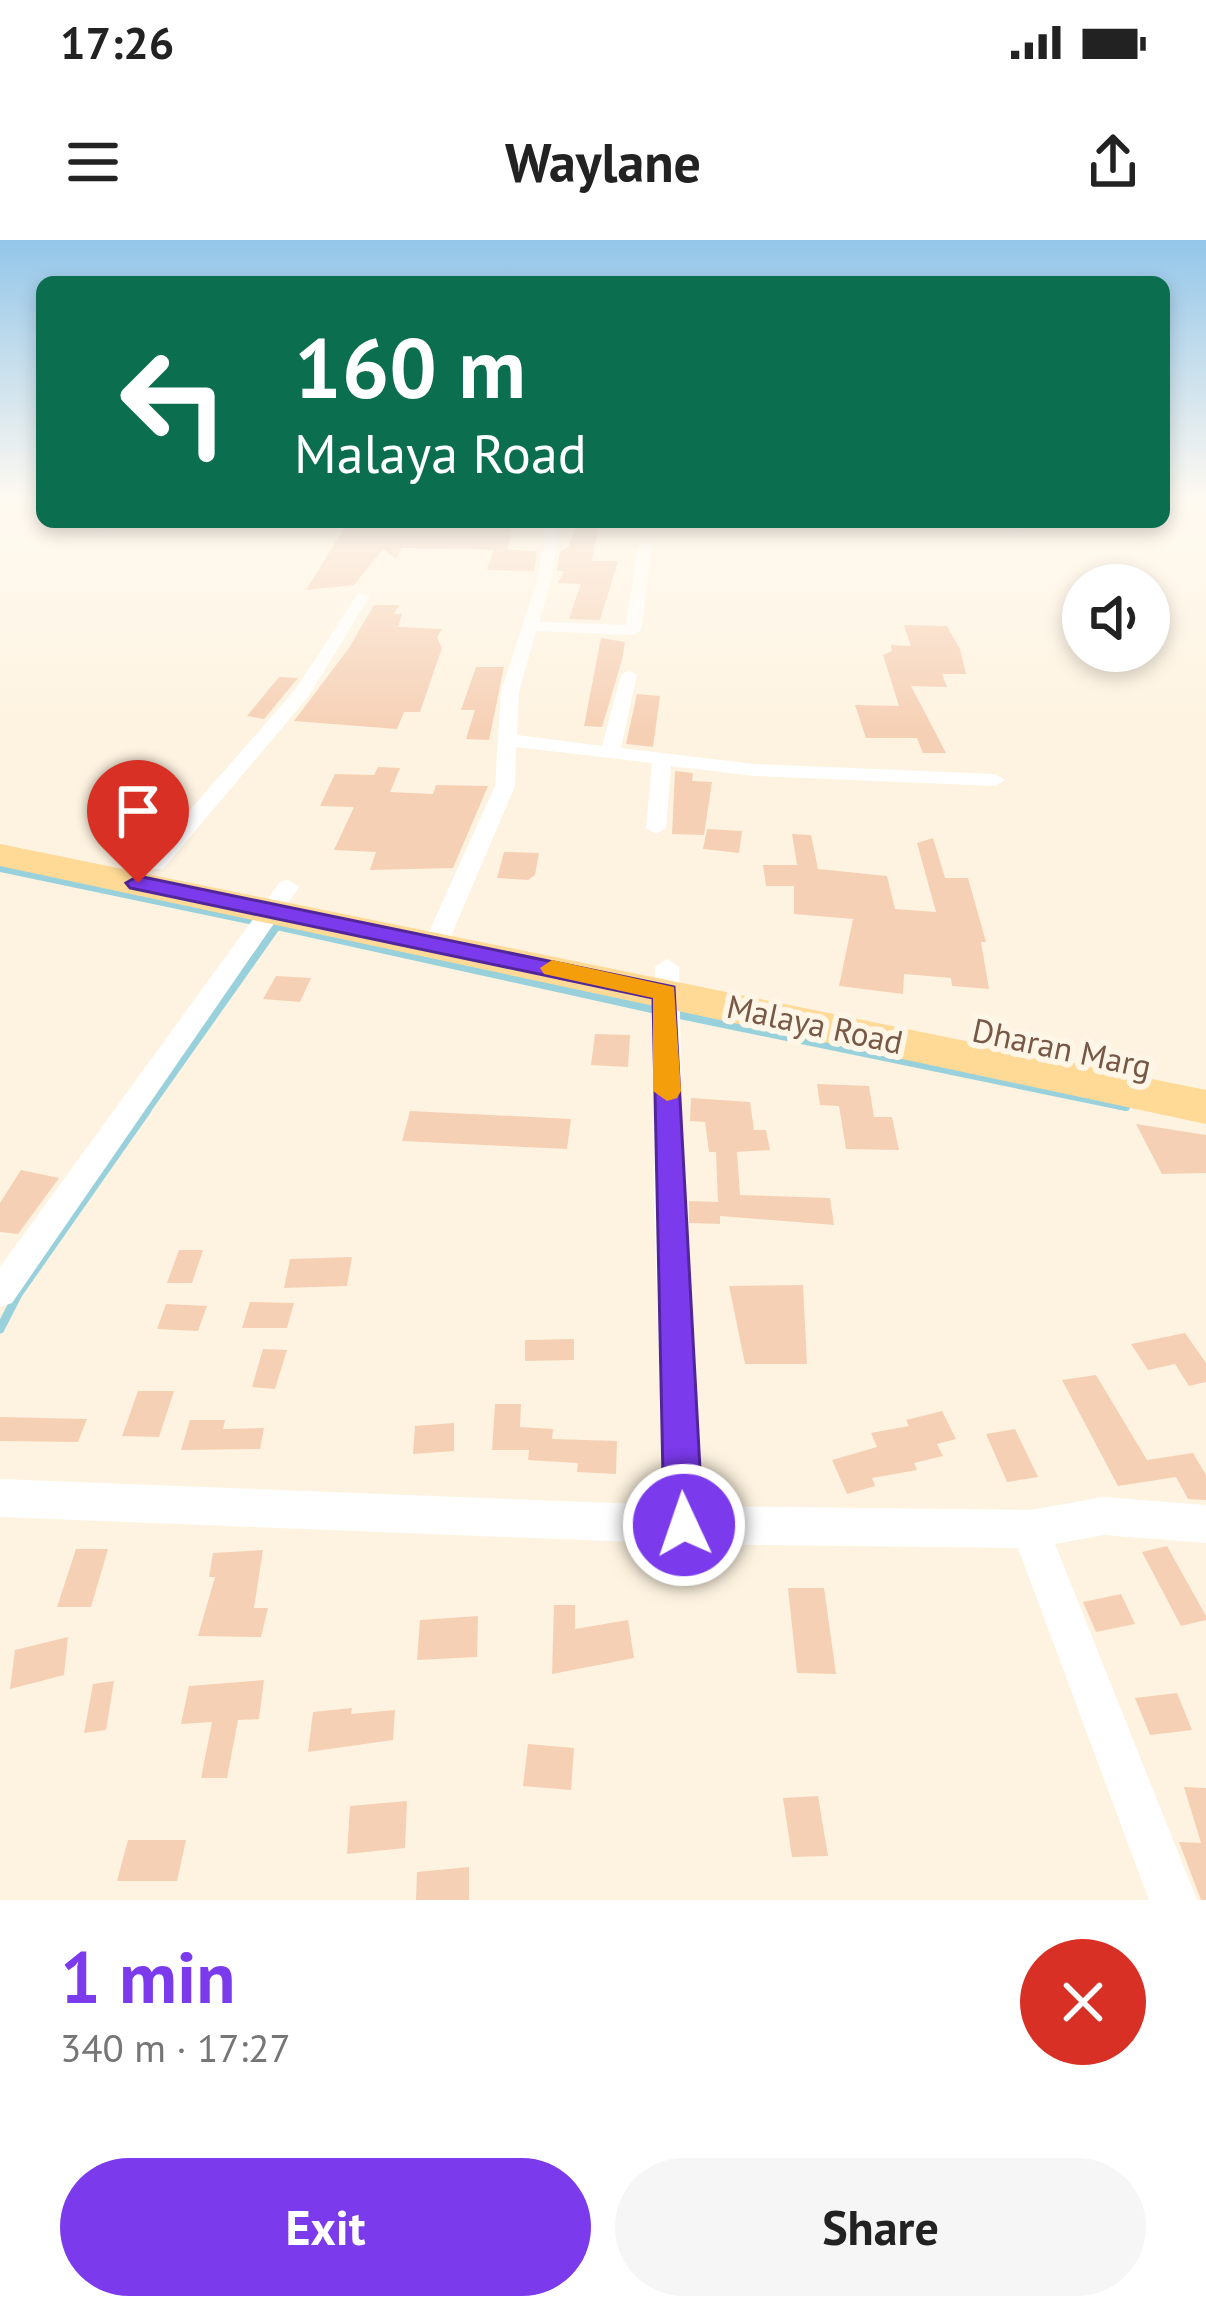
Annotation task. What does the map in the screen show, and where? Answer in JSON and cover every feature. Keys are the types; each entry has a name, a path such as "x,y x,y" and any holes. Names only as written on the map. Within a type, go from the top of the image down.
{"main road":[{"path":"0,832 154,864 279,898"},
{"name":"Malaya Road","path":"0,855 279,898 442,932 1206,1107"},
{"name":"Dharan Marg","path":"666,980 1206,1078"}],"street":[{"path":"442,932 505,786 511,692 545,576"},
{"path":"528,626 633,631 641,576"},
{"path":"154,864 186,834 302,693 363,596"},
{"path":"610,753 629,674"},
{"path":"508,740 754,770 994,780"},
{"path":"656,829 662,760"},
{"path":"2,1286 279,898"},
{"path":"666,980 684,1525"},
{"path":"0,1498 684,1525 1030,1529 1103,1516 1206,1524"},
{"path":"1030,1529 1173,1900"}],"building":[{"path":"314,576 361,576 354,585 306,590"},
{"path":"561,576 613,576 600,620 569,619 581,584 558,583"},
{"path":"374,605 399,605 394,614 402,614 398,627 442,629 437,637 442,648 420,712 404,712 397,729 294,721 349,648"},
{"path":"904,625 947,626 960,649 966,674 942,674 947,687 911,686 946,753 923,753 917,738 866,738 855,705 899,706 883,655 892,651 891,645 911,646"},
{"path":"601,638 625,642 622,660 602,727 584,726"},
{"path":"476,667 504,667 489,740 466,739 475,710 461,710"},
{"path":"279,677 298,678 264,719 247,716"},
{"path":"637,694 660,696 653,747 626,744"},
{"path":"378,767 400,768 390,792 433,794 436,785 488,786 453,868 370,870 376,852 334,850 354,807 320,806 335,774 374,775"},
{"path":"675,771 693,773 692,781 712,782 704,835 672,834"},
{"path":"707,829 742,831 739,853 703,849"},
{"path":"792,834 811,835 818,869 887,876 895,909 936,912 917,843 933,838 945,878 968,878 986,942 981,942 989,989 952,986 951,978 904,974 903,994 839,986 853,919 794,914 794,886 766,886 763,865 797,865"},
{"path":"504,852 539,853 535,875 528,880 497,878"},
{"path":"276,976 311,978 300,1002 263,999"},
{"path":"595,1034 630,1035 628,1067 591,1065"},
{"path":"817,1084 869,1086 874,1117 892,1117 899,1150 846,1149 839,1106 820,1105"},
{"path":"691,1098 750,1102 754,1130 766,1130 770,1150 737,1152 740,1195 830,1198 834,1225 720,1216 720,1224 689,1223 689,1201 718,1202 716,1152 709,1152 705,1122 690,1121"},
{"path":"410,1111 571,1119 567,1149 402,1141"},
{"path":"1136,1124 1206,1135 1206,1173 1162,1174"},
{"path":"21,1170 59,1178 18,1234 0,1232 0,1203"},
{"path":"179,1250 203,1250 192,1283 167,1283"},
{"path":"352,1257 347,1286 284,1288 290,1259"},
{"path":"803,1285 807,1364 745,1364 729,1286"},
{"path":"250,1302 294,1303 287,1328 242,1328"},
{"path":"166,1304 207,1306 198,1331 157,1329"},
{"path":"1185,1333 1206,1363 1206,1382 1189,1386 1175,1364 1148,1370 1131,1344"},
{"path":"574,1339 574,1360 525,1361 525,1340"},
{"path":"263,1349 287,1350 275,1389 252,1387"},
{"path":"1096,1375 1147,1460 1193,1453 1206,1475 1206,1500 1188,1499 1176,1477 1118,1486 1062,1380"},
{"path":"138,1391 174,1391 159,1437 122,1436"},
{"path":"495,1404 521,1404 520,1427 553,1429 552,1439 617,1441 616,1474 577,1472 578,1463 528,1460 529,1450 492,1450"},
{"path":"942,1411 956,1439 937,1444 943,1456 914,1463 917,1470 872,1478 875,1486 847,1494 832,1460 877,1447 871,1433 909,1426 906,1420"},
{"path":"0,1417 87,1419 78,1442 0,1441"},
{"path":"190,1420 225,1420 223,1429 264,1428 260,1449 181,1450"},
{"path":"454,1423 454,1451 413,1454 415,1426"},
{"path":"1015,1429 1038,1477 1007,1482 986,1434"},
{"path":"1167,1546 1206,1620 1181,1626 1142,1552"},
{"path":"76,1549 108,1549 91,1607 57,1607"},
{"path":"263,1550 254,1608 268,1608 261,1637 198,1636 215,1577 209,1577 213,1553"},
{"path":"788,1588 824,1588 836,1674 797,1673"},
{"path":"1121,1594 1135,1624 1096,1632 1083,1602"},
{"path":"554,1605 575,1605 575,1629 628,1620 634,1658 552,1674"},
{"path":"478,1616 477,1657 417,1660 420,1620"},
{"path":"68,1637 64,1675 10,1689 15,1650"},
{"path":"264,1680 259,1719 238,1720 227,1778 201,1778 212,1722 181,1724 189,1686"},
{"path":"114,1681 106,1730 84,1733 93,1684"},
{"path":"1177,1693 1192,1730 1150,1735 1135,1698"},
{"path":"352,1708 351,1714 395,1710 393,1740 308,1752 313,1712"},
{"path":"528,1744 574,1748 571,1790 523,1786"},
{"path":"1184,1787 1206,1788 1206,1900 1201,1900 1179,1842 1201,1843"},
{"path":"818,1796 828,1856 792,1857 783,1798"},
{"path":"407,1801 405,1848 347,1854 350,1806"},
{"path":"128,1840 186,1840 177,1881 117,1881"},
{"path":"469,1867 469,1900 416,1900 417,1872"}],"waterway":[{"path":"0,868 254,921"},
{"path":"145,1113 277,926 652,1009"},
{"path":"680,1015 1126,1107"},
{"path":"0,1329 18,1294 147,1110"}],"slow traffic":[{"path":"552,968 665,993 667,1091"}],"route":[{"path":"138,883 665,993 669,1209 684,1525"}]}
